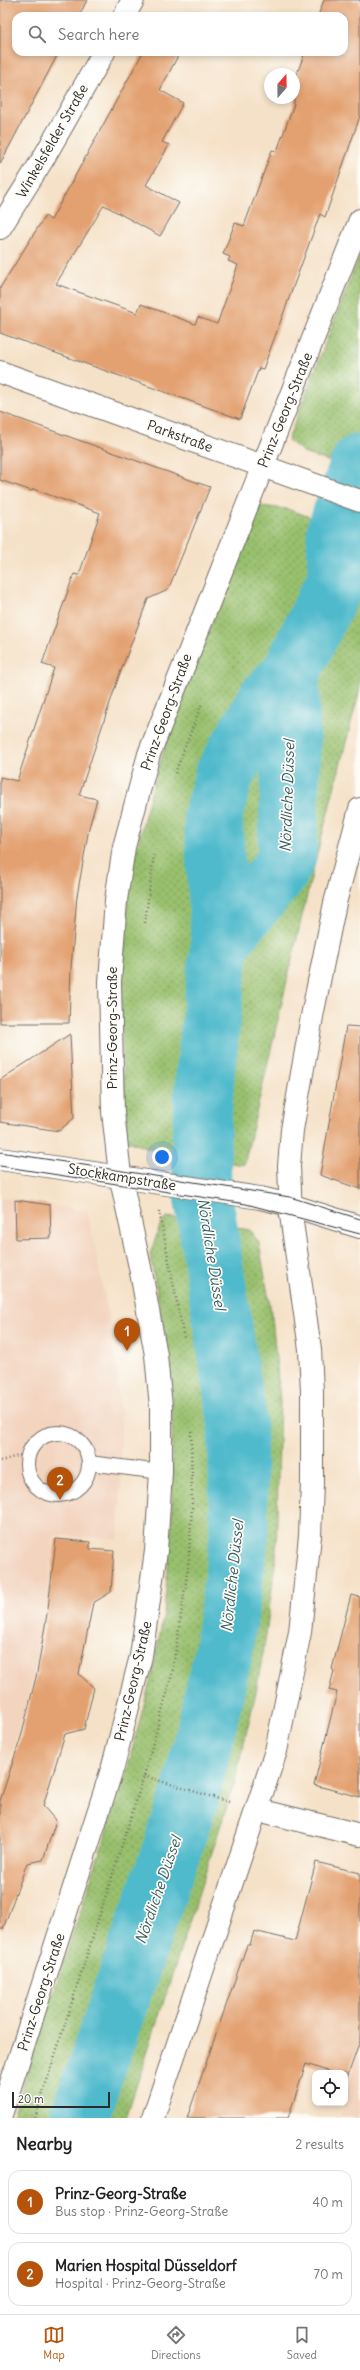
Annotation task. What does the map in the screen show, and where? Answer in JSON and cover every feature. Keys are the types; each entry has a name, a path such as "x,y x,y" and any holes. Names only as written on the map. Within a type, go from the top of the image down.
{"main road":[{"path":"126,12 133,0"},
{"name":"Winkelsfelder Straße","path":"0,228 43,159 102,56"},
{"name":"Prinz-Georg-Straße","path":"0,2118 113,1766 141,1656 156,1551 161,1472 161,1407 156,1355 141,1272 120,1175 113,1112 110,988 116,900 124,847 149,754 360,220"},
{"name":"Parkstraße","path":"0,372 360,501"},
{"path":"153,2118 258,1810 276,1752 300,1632 310,1528 312,1438 310,1349 290,1205 292,1130 300,1078 335,903 360,809"},
{"name":"Stockkampstraße","path":"0,1159 120,1175 290,1205 360,1227"},
{"path":"258,1810 360,1835"}],"lane":[{"path":"62,1432 73,1437 83,1445 89,1463 87,1475 80,1486 64,1494 51,1494 40,1489 32,1482 27,1467 29,1453 39,1439 49,1434 62,1432"},
{"path":"89,1463 161,1472"}],"path":[{"path":"0,1461 29,1453"},
{"path":"144,1776 226,1801"}],"shaded area":[{"path":"0,1197 87,1211 106,1302 116,1364 121,1426 121,1484 118,1539 54,1535 46,1613 29,1695 0,1792"},
{"path":"360,2040 360,2118 346,2118 341,2116 344,2106 348,2106 348,2088"}],"green space":[{"path":"360,254 360,471 306,454 288,440"},
{"path":"260,506 287,509 360,534 360,688 310,882 244,1165 158,1151 127,1141 123,1072 122,1002 125,933 129,898 134,864 144,818 157,772 188,682"},
{"path":"167,1217 250,1230 259,1243 272,1317 280,1401 276,1557 266,1635 256,1692 234,1784 126,2118 12,2118 127,1770 154,1666 164,1612 172,1520 172,1401 165,1336 150,1254 161,1223"}],"building":[{"path":"0,0 87,0 81,12 12,12 12,56 57,56 0,164"},
{"path":"324,0 360,0 360,116 325,217 320,214 263,369 259,368 240,419 0,333 0,288 45,216 51,220 141,56 178,56 160,90 183,103 162,142 169,145 146,185 179,203 160,236 104,205 56,284 137,313 141,304 195,324 198,317 217,324 238,265 228,261 230,257 223,254 235,223 244,226 272,150 277,151 294,104 300,104 299,68 304,56 348,56 348,12 320,12"},
{"path":"0,412 210,487 168,590 148,599 119,676 79,795 97,799 89,828 77,896 71,968 69,1023 0,1023 0,777 17,781 54,668 42,664 74,574 79,575 100,513 33,489 32,491 0,480"},
{"path":"346,1026 360,1027 360,1189 320,1175"},
{"path":"70,1034 74,1118 59,1131 0,1122 0,1080"},
{"path":"15,1200 50,1205 51,1238 16,1239"},
{"path":"56,1539 90,1542 90,1549 114,1551 111,1592 93,1603 79,1674 94,1688 84,1729 65,1734 43,1806 56,1821 43,1860 27,1863 3,1929 0,1929 0,1801 21,1737 37,1673 48,1608"},
{"path":"351,1595 360,1597 360,1797 314,1785 337,1692 329,1690 334,1671 332,1669"},
{"path":"316,1862 360,1873 360,2041 348,2075 348,2070 324,2070 306,2064 288,2118 187,2118 247,1945 250,1945 254,1931 295,1941"}],"waterway":[{"name":"Nördliche Düssel","path":"79,2118 191,1793 223,1655 239,1539 237,1419 202,1188 201,1138 205,1075 220,942 213,815 224,775 268,698 290,675 337,578 336,531 360,463"},
{"name":"Nördliche Düssel","path":"220,942 279,872 287,856 291,752 290,675"}],"tram line":[{"path":"0,1152 290,1197 360,1219"},
{"path":"0,1166 246,1204 360,1234"}],"place":[{"name":"Prinz-Georg-Straße","path":"127,1351"},
{"name":"Marien Hospital Düsseldorf","path":"60,1500"}]}
